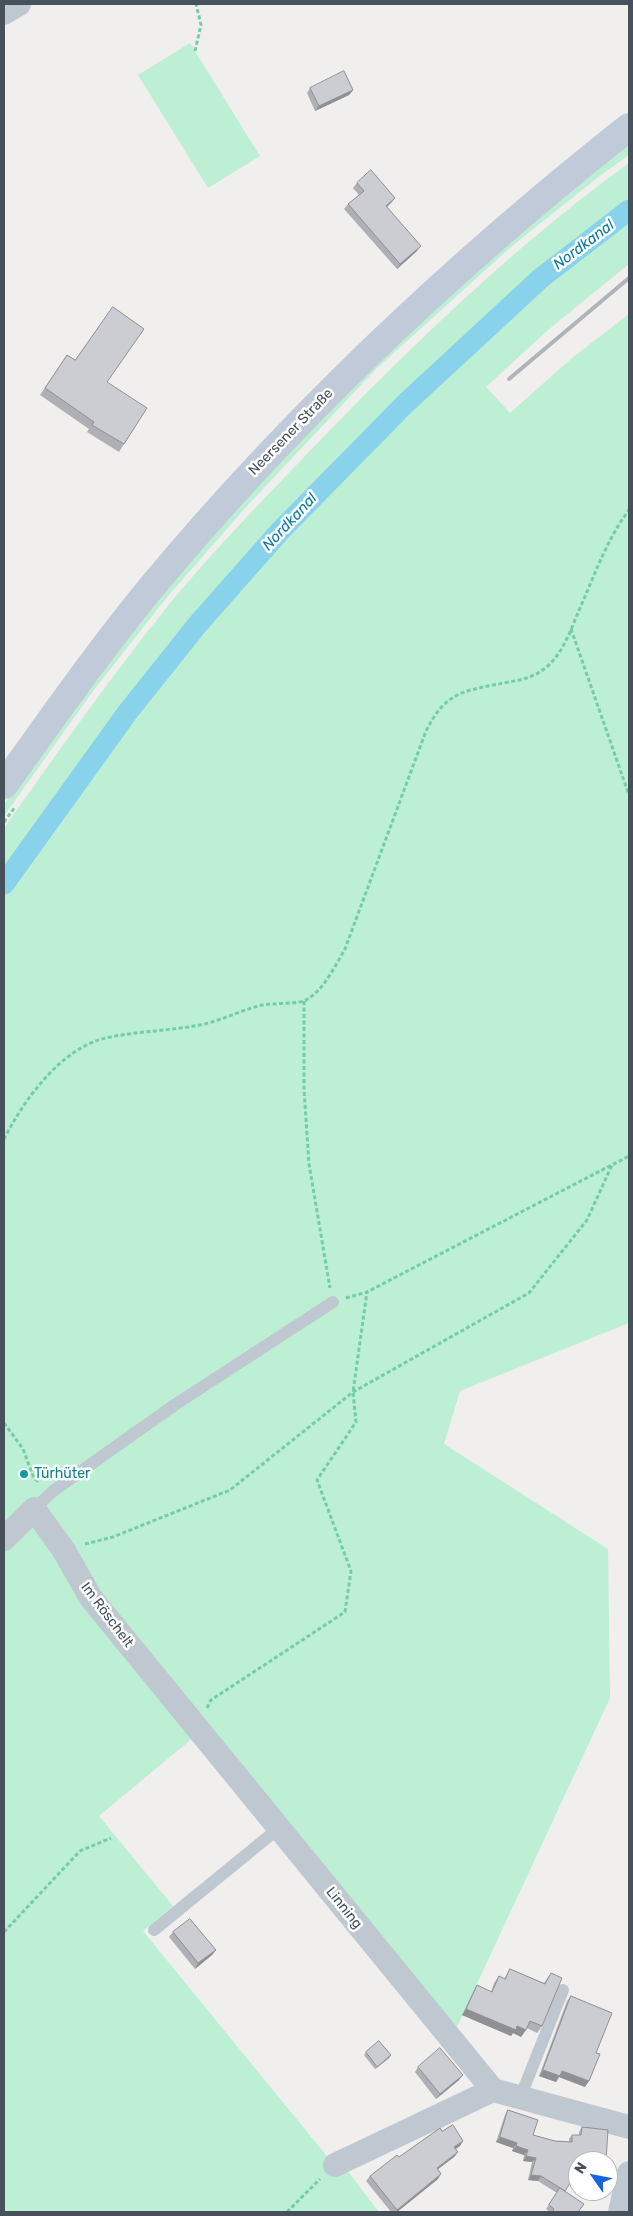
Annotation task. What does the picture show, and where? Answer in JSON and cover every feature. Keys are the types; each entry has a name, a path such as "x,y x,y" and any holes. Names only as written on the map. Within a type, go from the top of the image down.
{"main road":[{"name":"Neersener Straße","path":"9,796 114,635 153,585 240,485 366,355 428,297 504,229 629,127"}],"street":[{"path":"4,13 19,4"},
{"path":"4,1538 34,1509"},
{"name":"Im Röschelt","path":"34,1509 91,1598 195,1725"},
{"name":"Linning","path":"195,1725 493,2090"},
{"path":"334,2165 493,2090 617,2120"},
{"path":"620,2212 629,2173"}],"lane":[{"path":"34,1509 53,1491 176,1404 333,1302"},
{"path":"154,1930 279,1828"},
{"path":"520,2098 564,1990"}],"path":[{"path":"195,51 201,25 196,4"},
{"path":"4,1139 24,1103 68,1056 83,1046 105,1038 201,1025 261,1005 304,1001 314,995 331,974 345,949 426,731 436,712 450,698 465,691 525,679 544,669 557,655 572,629 604,552 629,510"},
{"path":"572,629 629,795"},
{"path":"4,822 9,796"},
{"path":"304,1001 304,1089 309,1164 333,1302 367,1292 629,1156"},
{"path":"62,1550 113,1537 230,1490 353,1392 529,1293 586,1220 612,1165"},
{"path":"195,1725 212,1700 344,1612 351,1571 317,1480 356,1422 353,1392 367,1292"},
{"path":"4,1423 22,1449 34,1478 53,1491"},
{"path":"4,1932 80,1851 111,1838"},
{"path":"287,2212 334,2165"}],"green space":[{"path":"190,43 260,156 208,188 138,75"},
{"path":"629,143 629,155 512,246 376,369 247,506 168,596 93,691 4,816 4,804 87,688 241,500 374,363 508,240"},
{"path":"629,163 629,264 548,330 486,387 510,413 572,358 629,314 629,1323 460,1391 444,1444 608,1549 610,1698 455,2031 194,1737 99,1816 173,1906 143,1931 330,2160 343,2165 379,2212 4,2212 4,828 128,657 171,602 238,526 346,414 462,300 544,229"}],"building":[{"path":"344,71 353,90 319,106 310,88"},
{"path":"371,170 395,198 386,206 421,246 400,264 348,204 364,191 357,183"},
{"path":"113,307 144,329 107,382 147,408 124,444 92,425 94,422 45,388 67,355 75,360"},
{"path":"190,1919 216,1950 198,1963 173,1932"},
{"path":"510,1969 545,1984 551,1973 562,1978 542,2026 530,2021 526,2030 517,2026 516,2030 466,2009 477,1985 492,1992 499,1976 505,1979"},
{"path":"571,1996 612,2013 596,2053 600,2054 589,2081 562,2071 560,2076 543,2070"},
{"path":"379,2041 391,2055 377,2067 366,2052"},
{"path":"440,2048 463,2075 440,2094 418,2067"},
{"path":"508,2110 538,2120 533,2135 555,2141 572,2142 572,2135 581,2135 582,2127 608,2130 607,2151 568,2151 568,2186 565,2191 541,2176 531,2175 536,2158 526,2156 528,2150 516,2146 517,2143 500,2137"},
{"path":"453,2125 463,2141 454,2147 458,2152 437,2168 441,2174 397,2210 370,2176 397,2155 399,2157 440,2128 442,2131"},
{"path":"560,2188 568,2193 568,2201 580,2201 584,2204 578,2212 552,2212 554,2209 549,2205"}],"waterway":[{"name":"Nordkanal","path":"4,884 127,713 198,624 281,530 406,403 541,278 629,210"}],"railway":[{"path":"509,379 629,278"}],"place":[{"name":"Türhüter","path":"24,1474"}]}
